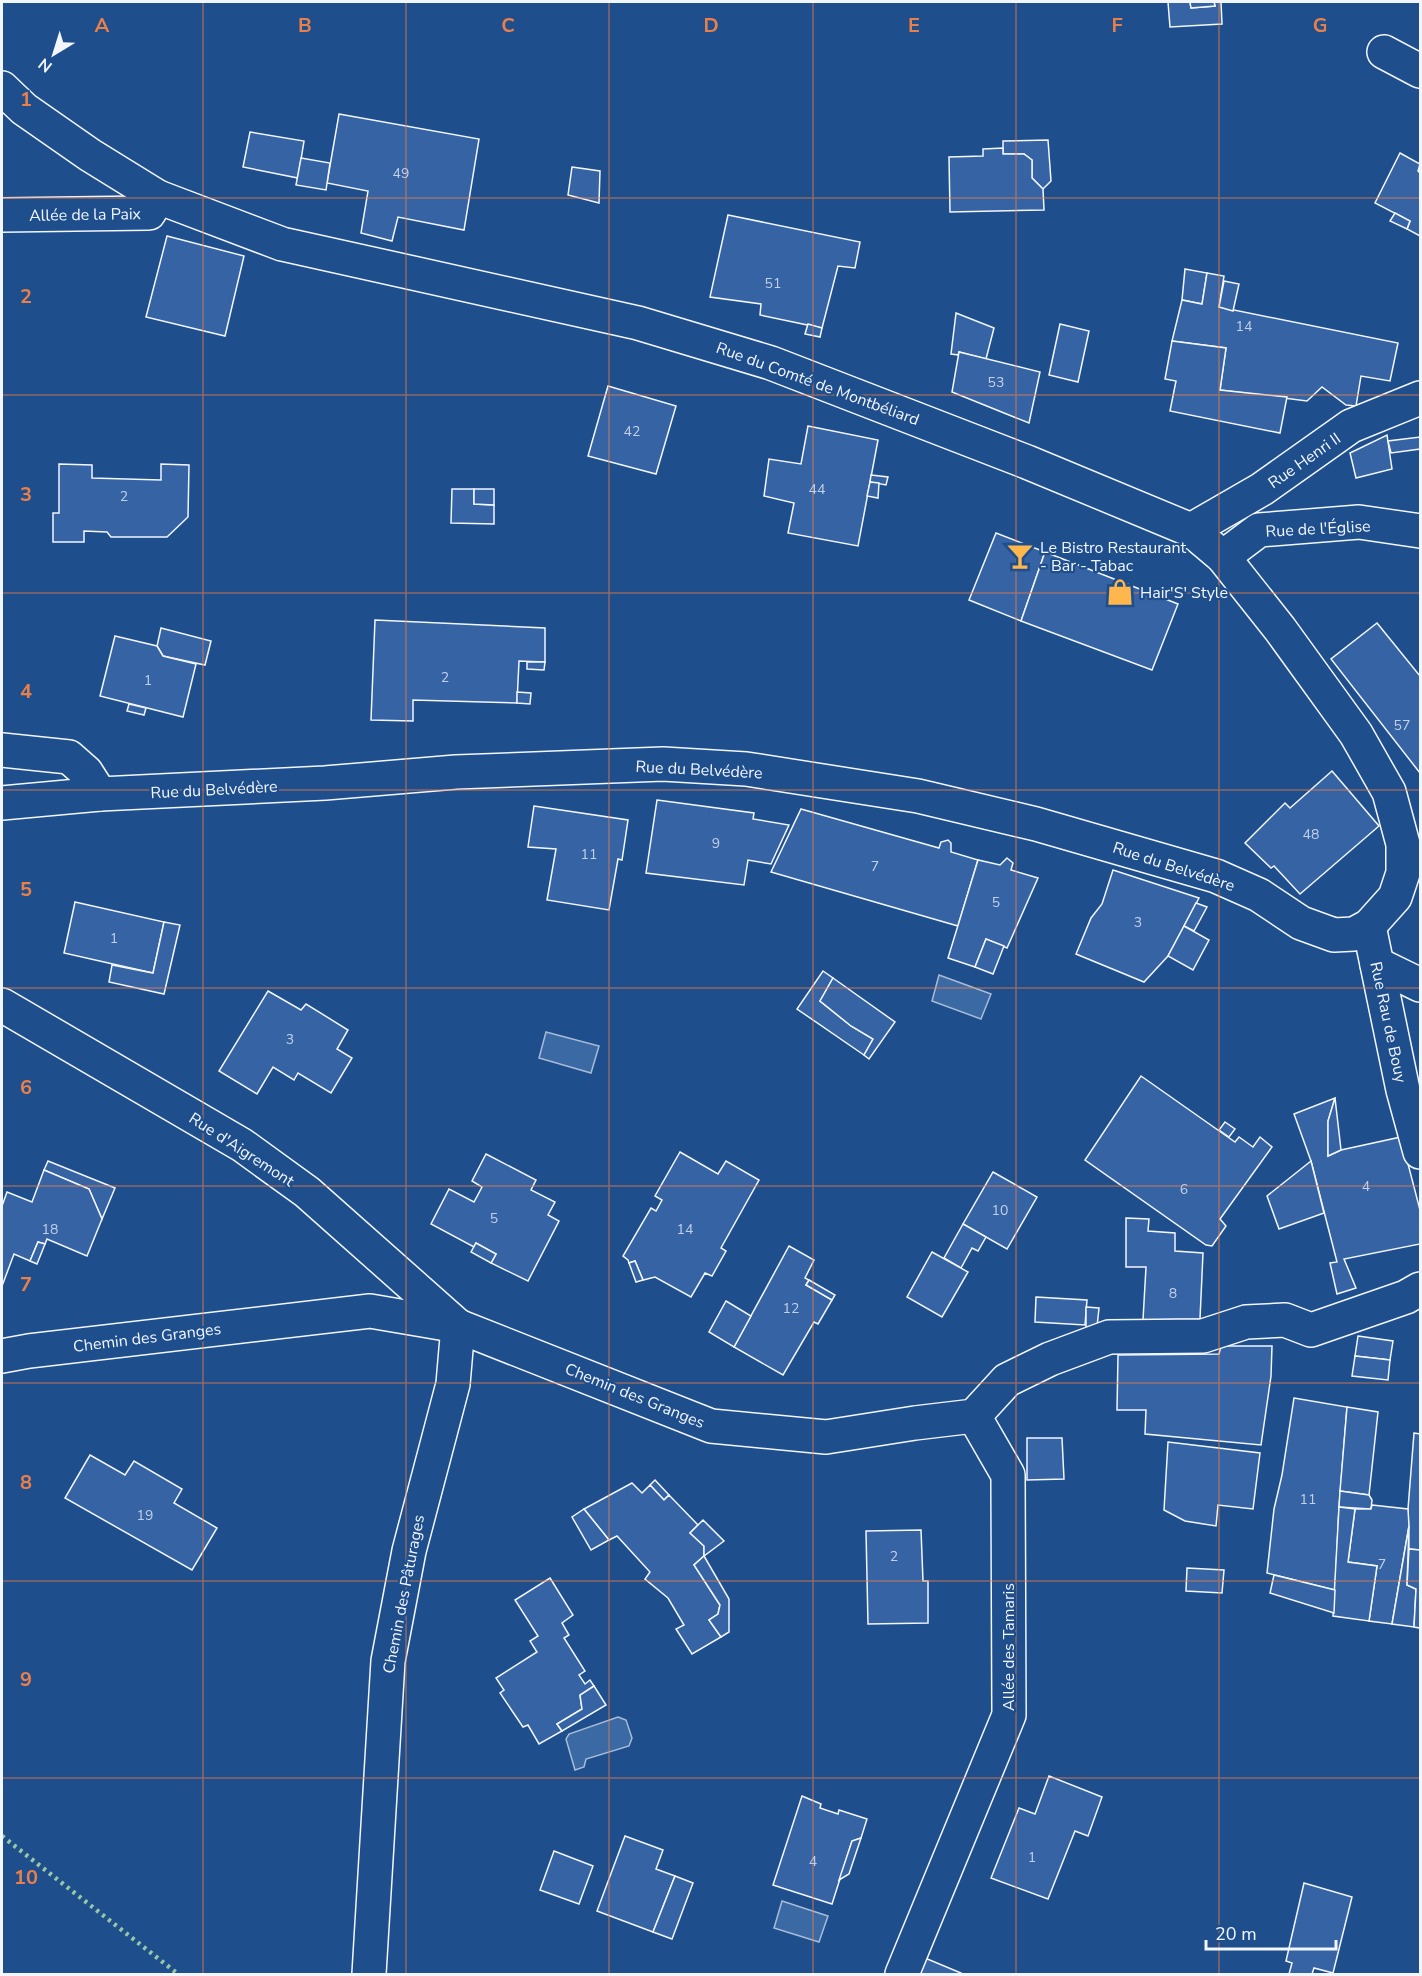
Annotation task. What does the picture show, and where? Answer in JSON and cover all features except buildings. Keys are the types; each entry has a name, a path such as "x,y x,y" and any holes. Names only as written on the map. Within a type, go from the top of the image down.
{"street":[{"path":"1384,52 1420,71"},
{"name":"Rue du Comté de Montbéliard","path":"2,88 24,109 90,155 158,196 282,244 638,323 771,363 1027,462 1191,530 1224,556 1280,629 1356,734 1389,792 1403,844 1403,873 1395,897 1369,926"},
{"name":"Allée de la Paix","path":"2,215 149,213 158,196"},
{"name":"Rue Henri II","path":"1191,530 1262,489 1351,426 1420,398"},
{"name":"Rue de l'Église","path":"1224,556 1259,530 1359,522 1420,531"},
{"path":"2,750 69,757 86,772 100,794"},
{"name":"Rue du Belvédère","path":"2,803 100,794 325,783 456,772 580,766 663,765 746,769 918,796 1036,824 1216,876 1259,895 1301,923 1334,935 1354,934 1369,926"},
{"name":"Rue Rau de Bouy","path":"1369,926 1403,1090 1420,1152"},
{"path":"1377,964 1420,985"},
{"name":"Rue d'Aigremont","path":"2,1005 242,1145 308,1192 458,1326"},
{"path":"974,1416 1007,1380 1050,1359 1109,1337 1203,1336 1246,1322 1285,1320 1311,1330 1406,1297 1420,1289"},
{"name":"Chemin des Granges","path":"2,1356 370,1311 458,1326 711,1426 826,1437 974,1416"},
{"name":"Chemin des Pâturages","path":"369,1974 388,1661 409,1551 453,1384 458,1326"},
{"name":"Allée des Tamaris","path":"902,1974 1009,1715 1008,1475 974,1416"}],"water":[{"path":"939,975 991,994 981,1019 932,1001"},
{"path":"546,1032 599,1046 591,1073 539,1058"},
{"path":"618,1717 626,1720 632,1738 629,1746 586,1759 584,1767 575,1770 566,1739 569,1734"},
{"path":"782,1901 828,1916 819,1942 774,1928"}],"hedge":[{"path":"2,1836 178,1974"}],"place":[{"name":"Le Bistro Restaurant - Bar - Tabac","path":"1020,556"},
{"name":"Hair'S' Style","path":"1120,592"}]}
